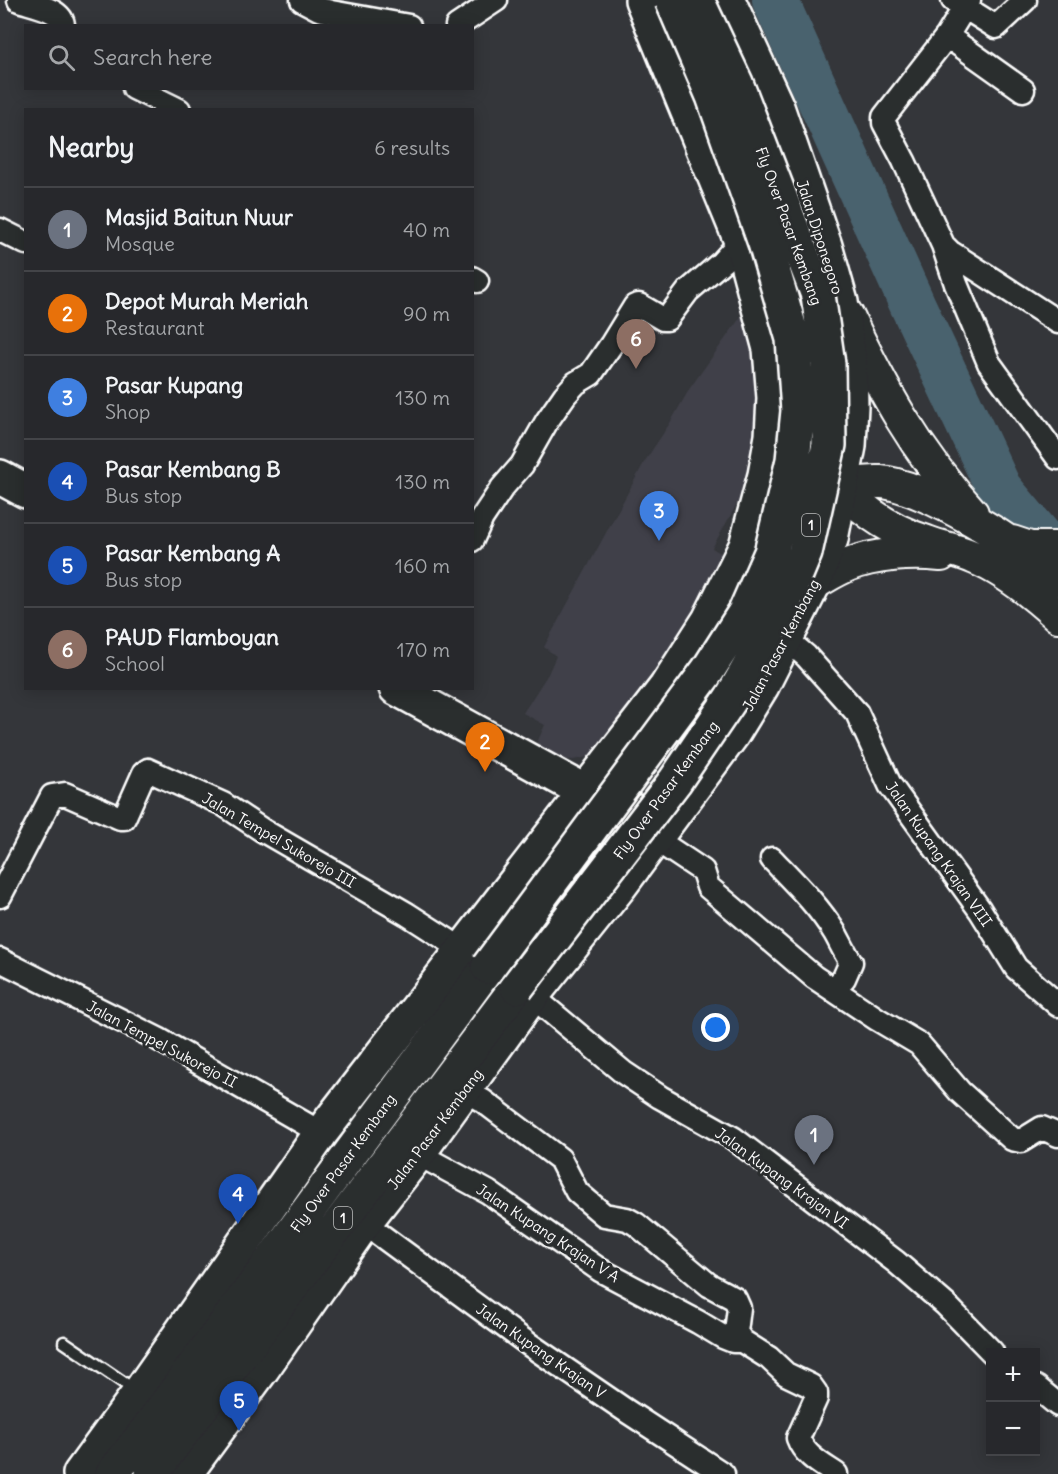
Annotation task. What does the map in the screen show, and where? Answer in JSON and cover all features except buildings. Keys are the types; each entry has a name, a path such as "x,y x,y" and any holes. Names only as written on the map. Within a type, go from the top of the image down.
{"main road":[{"path":"80,1474 321,1133 666,687 709,620 756,538 772,436 774,398 770,349 741,242 642,0"},
{"name":"Fly Over Pasar Kembang","path":"162,1458 708,670 744,612 771,553 793,460 796,431 798,411 793,339 765,243 713,96 672,0"},
{"name":"Fly Over Pasar Kembang","path":"112,1474 162,1458 675,781 732,697 780,614 805,553 829,445 828,364 818,296 736,83 697,0"},
{"name":"Jalan Diponegoro","path":"728,0 777,107 825,246 841,302 850,362 851,405 849,446 840,487"},
{"path":"700,143 713,157 723,162 735,164 760,155 766,152 776,139 777,107"},
{"path":"841,302 877,378 903,424 944,483 997,535 1058,579"},
{"path":"774,398 840,487 873,517 898,532 975,558 1040,599 1058,616"},
{"path":"0,477 24,490"},
{"path":"756,538 806,499 823,491 861,482 883,482 912,490 997,535 1030,548 1058,548"},
{"name":"Jalan Pasar Kembang","path":"162,1458 263,1368 364,1222 418,1154 532,996 582,935 732,735 762,686 812,589 831,539 840,487"},
{"path":"756,538 783,526 800,531 812,543 815,561 812,589"},
{"path":"812,589 849,565 879,557 922,553 975,558"},
{"name":"Jalan Pasar Kembang","path":"400,690 625,811 646,813 668,806 692,790"},
{"path":"512,885 527,887 553,897 566,908 582,935"}],"street":[{"path":"19,0 58,13 63,24"},
{"path":"302,0 319,9 398,24"},
{"path":"460,24 496,0"},
{"path":"1025,0 996,27 961,3 947,36 883,120 943,245 956,284 990,363 1058,458"},
{"path":"947,36 1023,90"},
{"path":"139,90 175,108"},
{"path":"0,230 24,242"},
{"path":"474,536 502,488 522,465 565,395 576,383 591,374 634,306 639,305 663,320 667,319 688,291 741,242"},
{"path":"943,245 950,252 1058,322"},
{"name":"Jalan Kupang Krajan VIII","path":"786,639 806,656 857,713 890,785 980,910 1016,968 1058,1005"},
{"name":"Jalan Tempel Sukorejo III","path":"8,861 52,796 65,794 124,818 144,773 148,770 223,804 262,830 407,914 463,950"},
{"path":"655,839 703,871 708,887 814,976 919,1044 960,1092 1012,1139 1021,1140 1042,1128 1058,1135"},
{"path":"772,859 802,890 828,924 851,962 844,978 833,990"},
{"path":"0,896 8,861"},
{"name":"Jalan Tempel Sukorejo II","path":"0,960 158,1039 321,1133"},
{"name":"Jalan Kupang Krajan VI","path":"532,996 624,1073 660,1097 733,1138 896,1262 946,1305 987,1348"},
{"path":"464,1090 483,1101 560,1159 577,1192 604,1215 627,1219 636,1224 709,1285 735,1299 739,1308 736,1332 742,1341"},
{"name":"Jalan Kupang Krajan V A","path":"418,1154 488,1192 600,1270 698,1322 723,1338 742,1341 769,1358 786,1374 811,1386 816,1393 816,1398 798,1438 801,1447 809,1455 836,1474"},
{"name":"Jalan Kupang Krajan V","path":"364,1222 530,1345 723,1474"},
{"path":"1040,1391 1058,1405"}],"lane":[{"path":"64,1342 139,1393"}],"shaded area":[{"path":"745,311 766,360 757,402 749,483 712,548 727,557 685,643 602,754 573,760 532,754 545,725 523,713 548,674 556,656 544,647 645,461 690,388"}],"waterway":[{"path":"775,0 913,306 999,489 1041,539"}],"place":[{"name":"PAUD Flamboyan","path":"636,369"},
{"name":"Pasar Kupang","path":"659,541"},
{"name":"Depot Murah Meriah","path":"485,772"},
{"name":"Masjid Baitun Nuur","path":"814,1165"},
{"name":"Pasar Kembang B","path":"238,1224"},
{"name":"Pasar Kembang A","path":"239,1431"}]}
